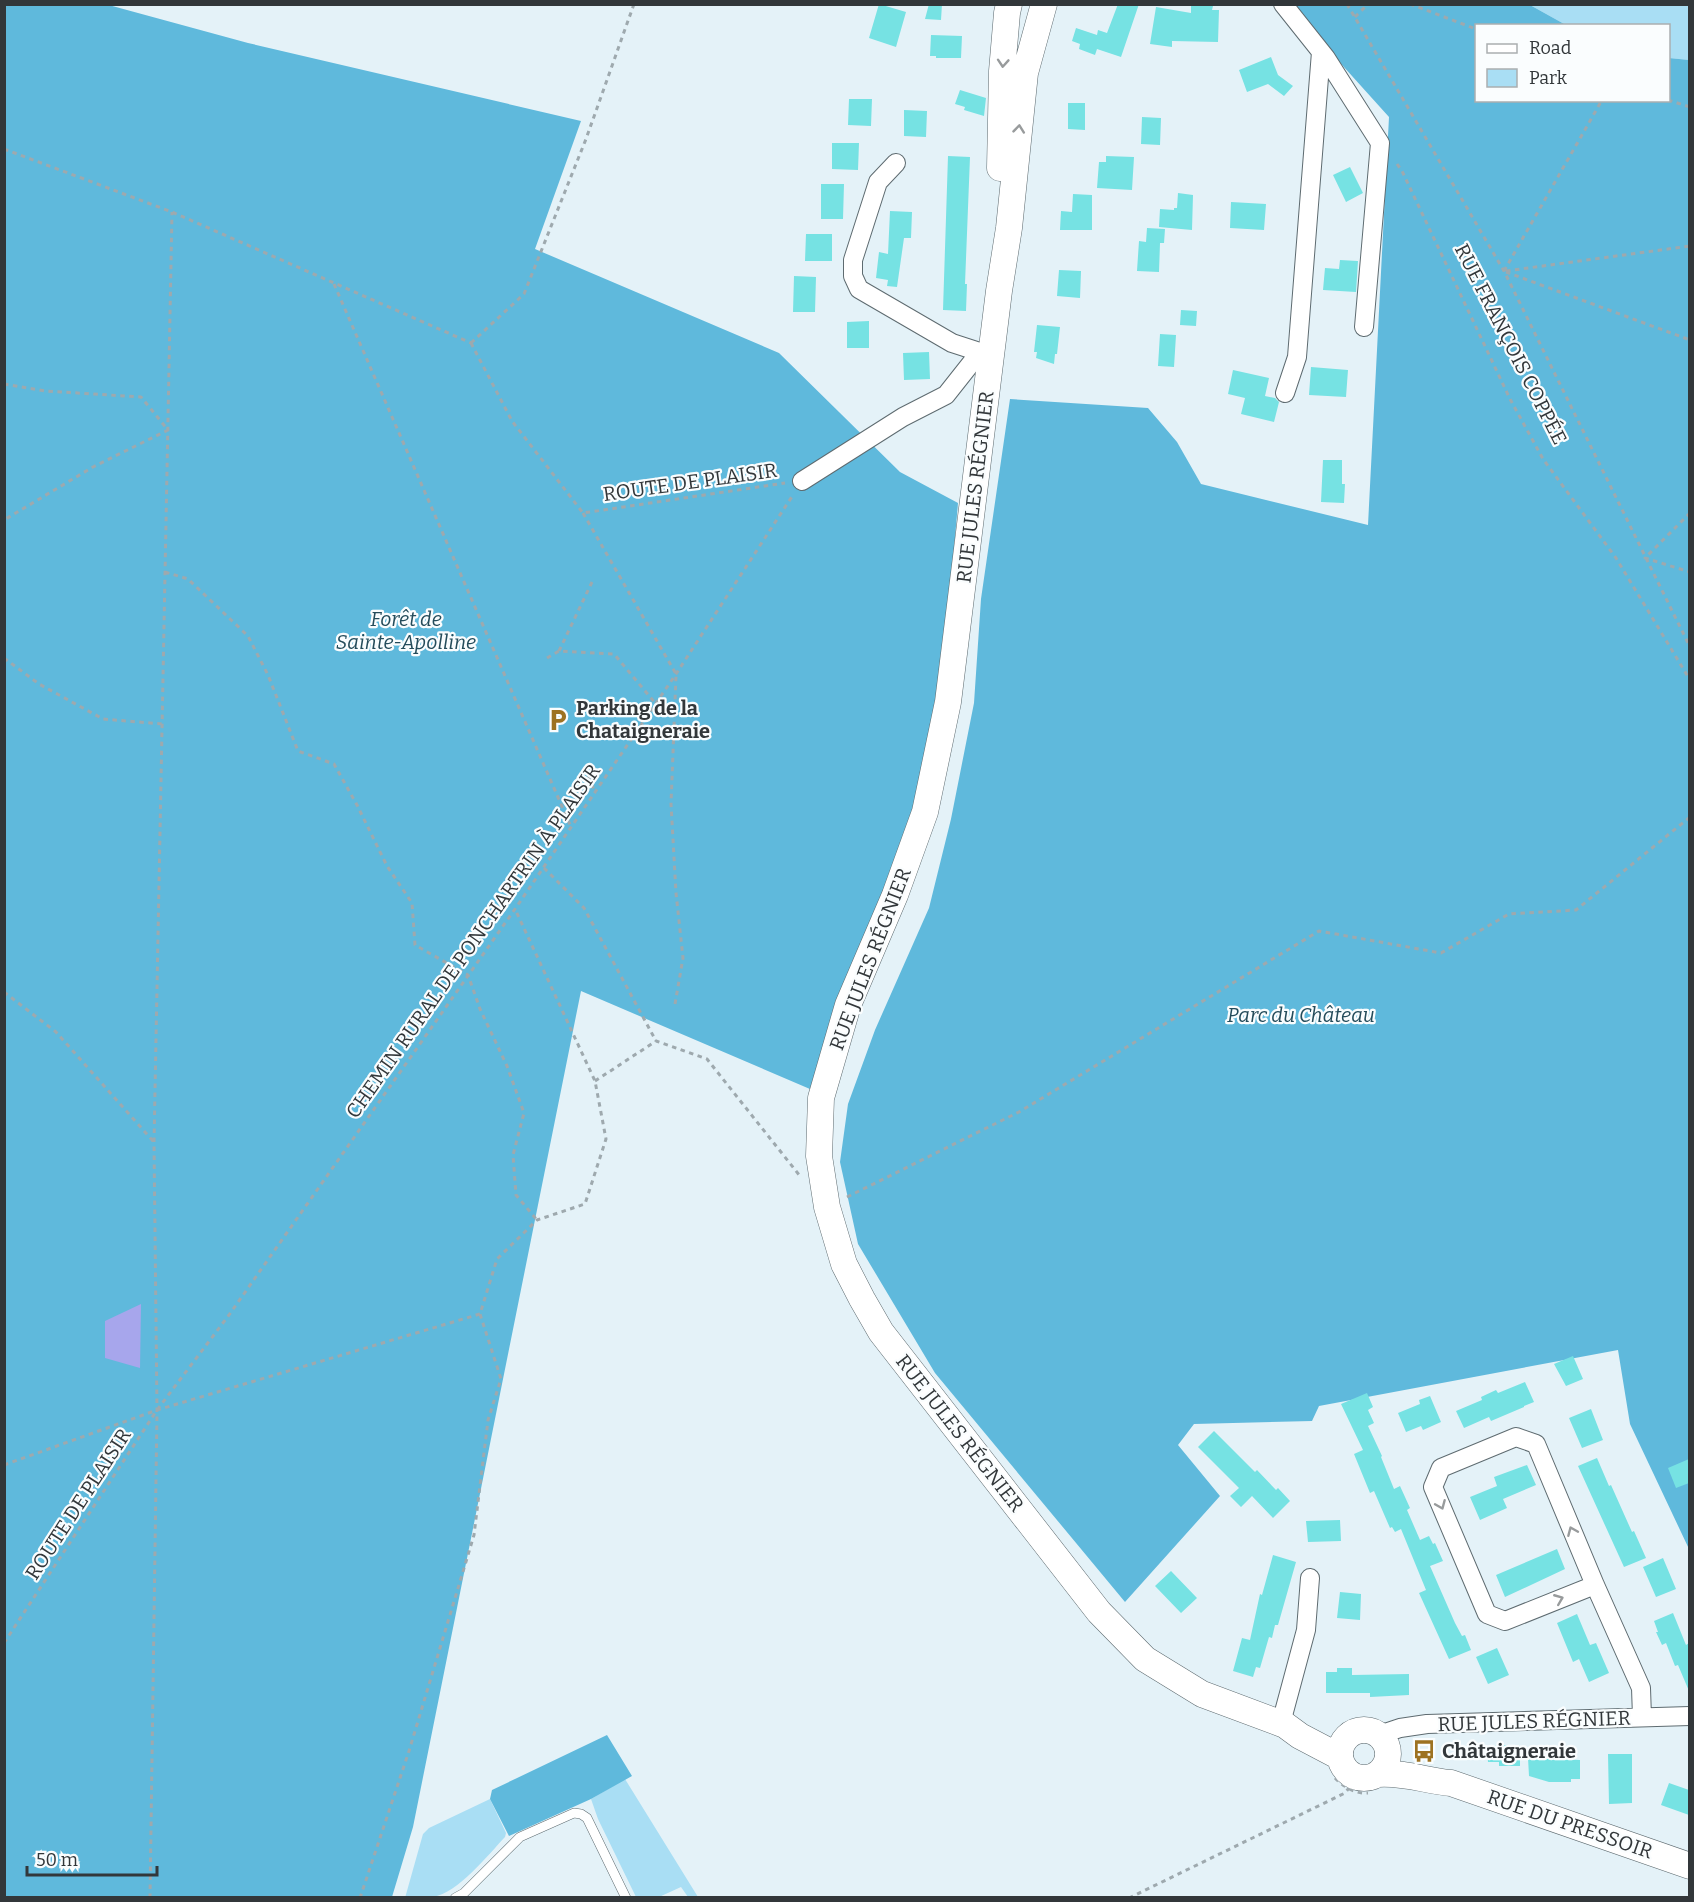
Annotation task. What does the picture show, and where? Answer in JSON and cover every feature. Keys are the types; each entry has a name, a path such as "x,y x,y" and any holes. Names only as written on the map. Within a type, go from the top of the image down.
{"street":[{"name":"RUE JULES RÉGNIER","path":"999,291 1002,71 1009,4"},
{"name":"RUE JULES RÉGNIER","path":"1044,4 1025,73 1009,228 986,354 948,702 925,812 895,895 848,1005 821,1098 819,1156 827,1207 844,1264 881,1332 1099,1612 1145,1659 1174,1677 1202,1694 1283,1724"},
{"path":"1282,4 1321,52 1380,143 1364,327"},
{"path":"1285,393 1297,357 1321,52"},
{"path":"802,481 903,417 946,395 986,354 952,343 859,289 853,276 853,260 878,182 896,163"},
{"path":"1594,1585 1505,1621 1487,1614 1433,1487 1441,1468 1516,1437 1536,1444 1594,1585 1641,1688 1642,1717"},
{"path":"1310,1578 1306,1630 1283,1724 1300,1736 1340,1755 1345,1770 1363,1783 1387,1762 1383,1741 1372,1731 1364,1730 1340,1755"},
{"name":"RUE JULES RÉGNIER","path":"1383,1741 1400,1728 1427,1724 1689,1716"},
{"name":"RUE DU PRESSOIR","path":"1383,1741 1409,1760 1436,1772 1451,1783"},
{"name":"RUE DU PRESSOIR","path":"1363,1783 1403,1774 1451,1783 1689,1866"}],"lane":[{"path":"455,1898 464,1893 520,1837 574,1813 587,1818 626,1898"}],"path":[{"path":"4,149 172,212 471,343 524,294 586,139 634,4"},
{"path":"1347,4 1504,271 1689,647"},
{"path":"1355,17 1368,4"},
{"path":"1410,4 1475,29"},
{"path":"1670,101 1689,107"},
{"path":"1504,271 1601,102"},
{"name":"RUE FRANÇOIS COPPÉE","path":"1380,143 1402,171 1500,379 1543,459 1616,558 1689,680"},
{"path":"150,1898 157,1410 154,1143 172,212"},
{"path":"1504,271 1689,246"},
{"path":"1504,271 1689,340"},
{"path":"334,284 571,827"},
{"name":"ROUTE DE PLAISIR","path":"471,343 512,421 583,513 676,674"},
{"path":"4,384 46,391 141,397 168,430"},
{"path":"4,520 93,466 168,430"},
{"name":"ROUTE DE PLAISIR","path":"583,513 802,481"},
{"name":"CHEMIN RURAL DE PONCHARTRIN À PLAISIR","path":"157,1410 229,1315 544,868 676,674 802,481"},
{"path":"1645,558 1689,513"},
{"path":"1645,558 1689,572"},
{"path":"165,572 188,579 248,636 268,675 298,751 334,764 387,866 412,903 415,945 468,975 480,1009 507,1066 524,1113 513,1155 516,1195 537,1220"},
{"path":"559,651 593,580"},
{"path":"547,658 559,651 614,654 656,704"},
{"path":"4,658 39,684 103,719 162,724"},
{"path":"675,1004 683,958 676,892 671,804 676,674"},
{"path":"588,776 595,792"},
{"path":"827,1207 1019,1112 1319,931 1441,953 1509,914 1576,910 1689,817"},
{"path":"544,868 584,908 656,1041 707,1059 800,1176"},
{"path":"360,1898 474,1535 488,1420 501,1379 480,1314 496,1259 537,1220 585,1204 606,1139 595,1081 515,909"},
{"path":"4,992 56,1032 154,1143"},
{"path":"595,1081 656,1041"},
{"path":"4,1465 157,1410 480,1314"},
{"name":"ROUTE DE PLAISIR","path":"4,1643 157,1410"},
{"path":"1340,1755 1337,1781 1363,1783"},
{"path":"1128,1898 1363,1783"}],"green space":[{"name":"Forêt de Sainte-Apolline","path":"105,4 248,43 581,121 535,249 779,353 900,472 958,503 938,734 831,1098 581,991 413,1827 392,1897 5,1898 5,5"},
{"name":"Parc du Château","path":"1288,5 1530,5 1564,24 1475,24 1475,102 1670,102 1670,58 1689,60 1689,1549 1630,1424 1618,1350 1319,1406 1312,1421 1194,1424 1178,1445 1220,1496 1125,1602 935,1373 858,1244 840,1162 848,1104 875,1030 929,908 951,819 974,703 981,599 1010,399 1148,408 1177,442 1201,484 1368,525 1389,117"},
{"path":"1530,5 1689,5 1689,60 1670,58 1670,24 1564,24"},
{"path":"607,1735 632,1776 591,1799 509,1836 490,1799 492,1790"},
{"path":"625,1779 698,1897 688,1897 681,1887 659,1897 636,1897 598,1819 591,1799"},
{"path":"490,1799 506,1833 505,1837 472,1872 443,1894 427,1898 405,1898 423,1834 429,1828"}],"shaded area":[{"path":"141,1304 140,1368 105,1358 105,1321"}],"building":[{"path":"879,4 906,12 896,47 869,38"},
{"path":"929,4 942,4 941,20 925,19"},
{"path":"1118,4 1139,4 1121,57 1097,49 1095,55 1079,49 1080,44 1072,41 1076,28 1097,35 1098,30 1107,33"},
{"path":"1191,6 1213,6 1212,10 1219,10 1218,42 1172,41 1172,47 1150,44 1156,7 1191,13"},
{"path":"931,35 962,36 961,58 930,56"},
{"path":"1271,57 1278,75 1293,86 1284,96 1268,84 1247,92 1239,70"},
{"path":"960,90 986,98 984,116 964,110 965,107 955,104"},
{"path":"849,99 872,99 871,126 848,125"},
{"path":"1068,103 1085,103 1085,130 1068,129"},
{"path":"904,110 927,111 926,137 904,136"},
{"path":"1142,117 1161,118 1160,145 1141,144"},
{"path":"832,143 859,143 858,170 832,169"},
{"path":"948,156 970,157 966,311 943,310"},
{"path":"1106,156 1134,157 1132,190 1097,188 1099,162 1106,162"},
{"path":"1350,167 1363,193 1346,202 1333,175"},
{"path":"821,184 844,184 843,219 821,219"},
{"path":"1178,193 1193,195 1192,230 1159,227 1160,209 1174,210 1177,208"},
{"path":"1073,194 1092,195 1092,230 1060,230 1061,211 1072,212"},
{"path":"1231,202 1266,204 1264,230 1230,228"},
{"path":"890,211 912,212 911,238 904,238 897,287 887,286 888,280 876,278 879,252 888,254"},
{"path":"1147,228 1165,229 1164,243 1160,243 1159,272 1137,271 1139,241 1146,242"},
{"path":"806,234 832,234 832,261 805,261"},
{"path":"1340,260 1358,261 1356,292 1323,290 1325,268 1339,269"},
{"path":"1059,270 1081,271 1080,298 1057,296"},
{"path":"794,276 816,277 815,312 793,312"},
{"path":"1181,310 1197,311 1196,326 1180,325"},
{"path":"869,321 869,348 847,348 847,322"},
{"path":"1037,325 1060,327 1054,364 1036,358 1037,352 1034,352"},
{"path":"1160,334 1176,335 1174,367 1158,366"},
{"path":"929,352 930,379 904,380 903,353"},
{"path":"1311,367 1348,370 1346,397 1309,395"},
{"path":"1233,370 1269,378 1265,396 1275,398 1279,402 1274,422 1241,414 1245,398 1228,394"},
{"path":"1323,460 1342,460 1342,484 1345,484 1344,503 1321,502"},
{"path":"1573,1356 1583,1379 1566,1386 1554,1364"},
{"path":"1525,1382 1534,1402 1491,1421 1489,1417 1464,1428 1456,1411 1482,1400 1481,1397 1496,1390 1498,1393"},
{"path":"1367,1393 1373,1407 1368,1410 1374,1423 1368,1426 1394,1489 1400,1486 1420,1540 1429,1536 1433,1544 1435,1543 1443,1561 1430,1566 1455,1623 1462,1636 1465,1635 1471,1650 1449,1659 1419,1593 1426,1590 1401,1529 1395,1532 1392,1527 1390,1528 1374,1491 1370,1493 1354,1454 1363,1450 1341,1404"},
{"path":"1430,1396 1441,1422 1423,1430 1421,1426 1406,1432 1398,1413 1420,1404 1419,1400"},
{"path":"1591,1409 1603,1440 1582,1448 1569,1418"},
{"path":"1214,1431 1255,1472 1257,1470 1290,1501 1273,1518 1252,1496 1241,1507 1230,1496 1239,1488 1198,1447"},
{"path":"1597,1458 1646,1558 1624,1567 1578,1466"},
{"path":"1689,1459 1689,1483 1676,1488 1668,1468"},
{"path":"1527,1465 1536,1485 1503,1499 1507,1508 1480,1520 1470,1497 1497,1486 1494,1477"},
{"path":"1340,1520 1341,1541 1308,1542 1306,1521"},
{"path":"1557,1549 1565,1569 1505,1597 1496,1575"},
{"path":"1273,1555 1296,1562 1278,1625 1275,1625 1272,1638 1269,1637 1260,1668 1256,1667 1253,1677 1233,1671 1242,1638 1250,1640 1260,1594 1262,1595"},
{"path":"1663,1558 1676,1589 1656,1597 1643,1567"},
{"path":"1171,1571 1197,1598 1181,1613 1155,1586"},
{"path":"1340,1592 1361,1594 1360,1620 1337,1618"},
{"path":"1673,1613 1686,1645 1689,1643 1689,1691 1678,1665 1675,1666 1666,1643 1662,1645 1656,1632 1658,1632 1654,1621"},
{"path":"1577,1614 1590,1645 1596,1643 1609,1673 1589,1682 1579,1659 1573,1662 1557,1623"},
{"path":"1497,1648 1509,1675 1488,1684 1476,1657"},
{"path":"1337,1668 1352,1668 1352,1675 1409,1674 1409,1695 1370,1697 1370,1693 1326,1693 1326,1672 1337,1672"},
{"path":"1520,1745 1520,1766 1499,1766 1499,1762 1488,1762 1487,1746"},
{"path":"1608,1754 1632,1754 1632,1803 1609,1804"},
{"path":"1528,1758 1580,1760 1580,1779 1571,1779 1571,1782 1549,1782 1529,1776"},
{"path":"1669,1783 1689,1790 1689,1815 1661,1805"}],"place":[{"name":"Parking de la Chataigneraie","path":"558,720"},
{"name":"Châtaigneraie","path":"1424,1751"}]}
